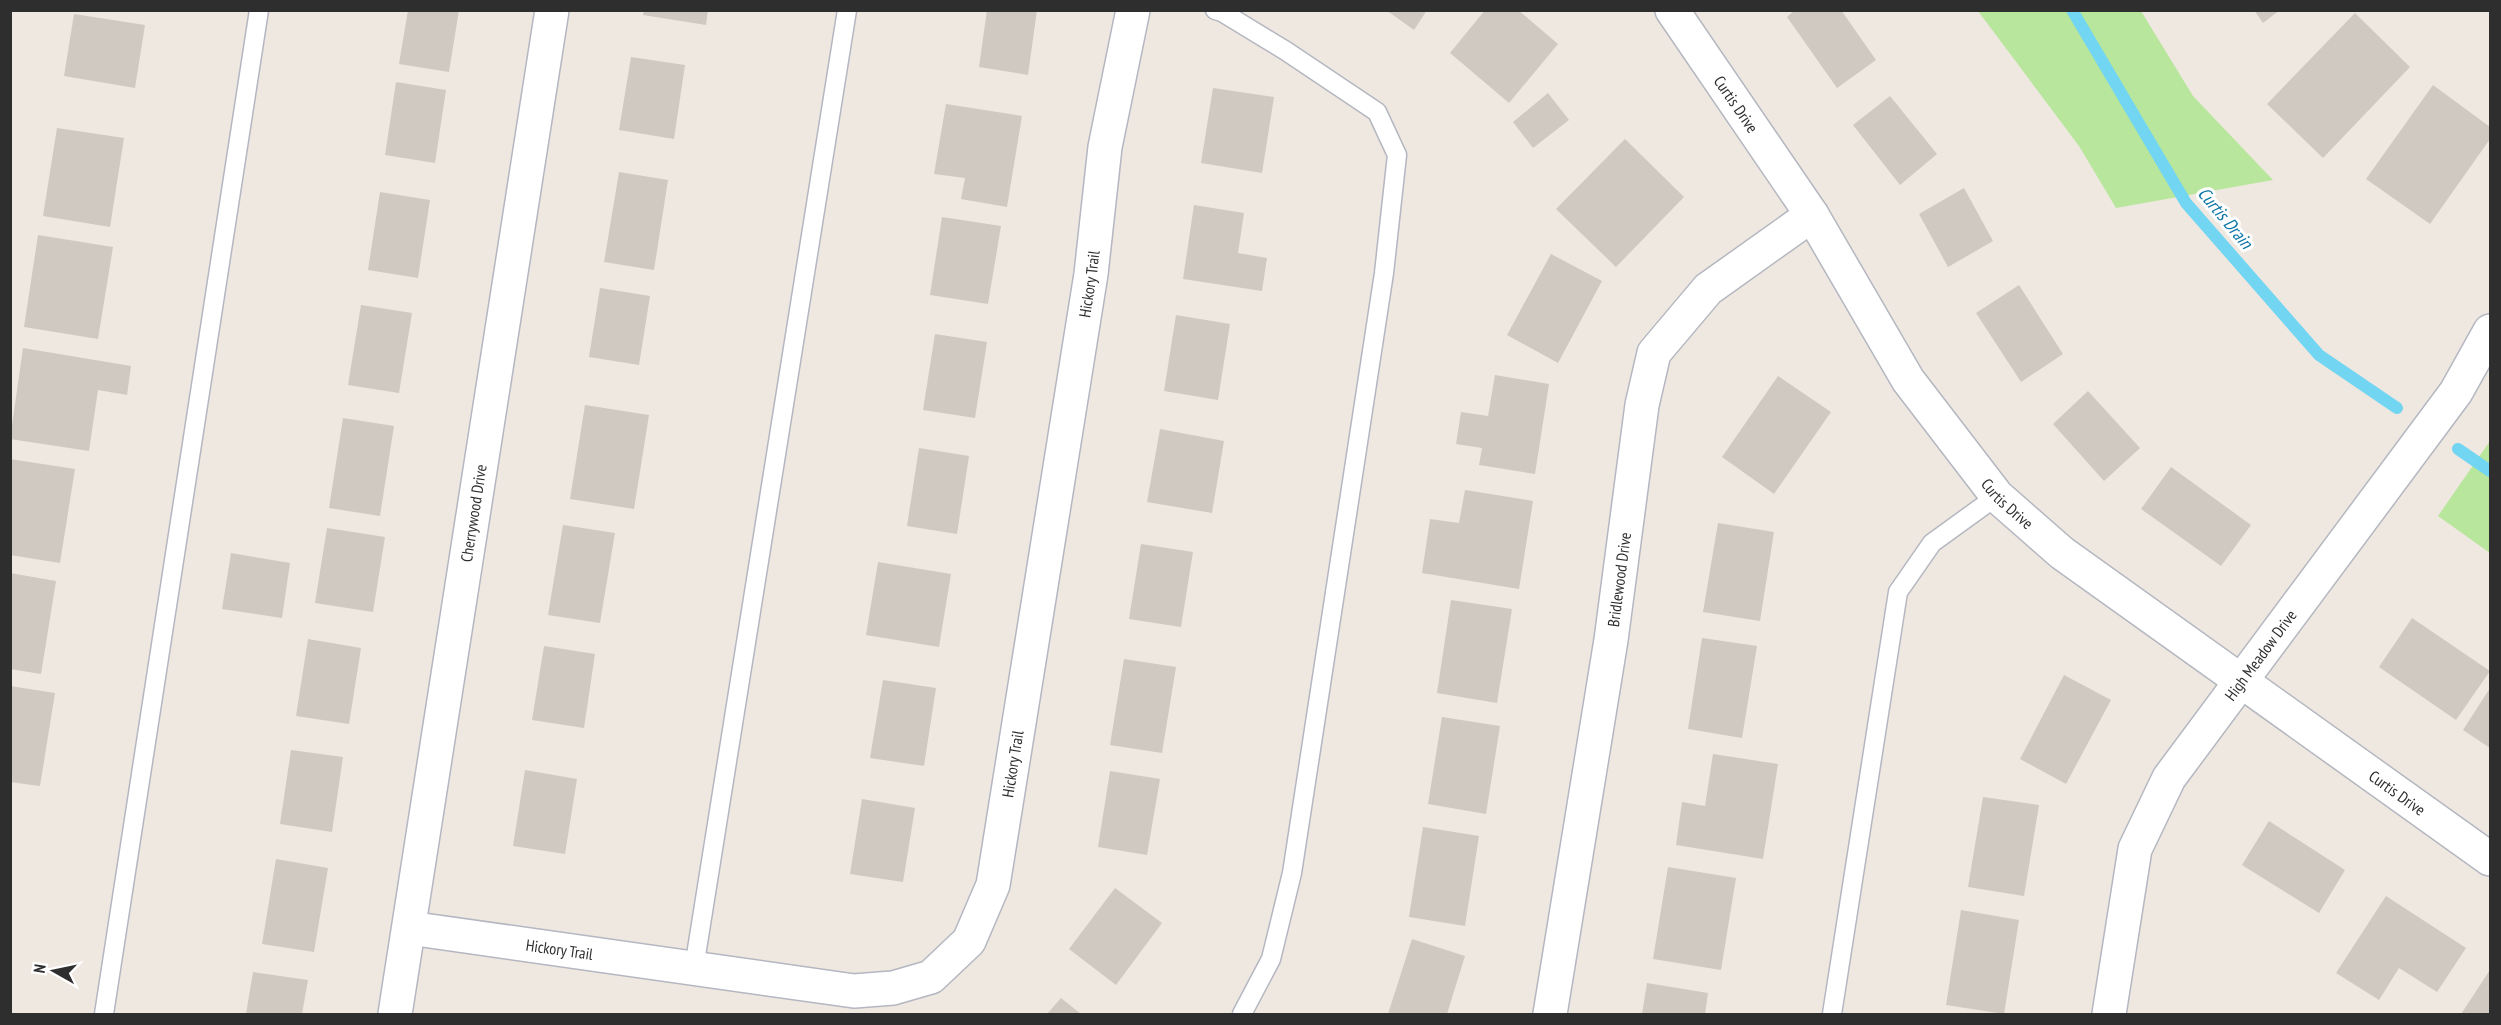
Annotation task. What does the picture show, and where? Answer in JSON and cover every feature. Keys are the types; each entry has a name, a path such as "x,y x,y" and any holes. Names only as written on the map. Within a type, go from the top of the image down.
{"street":[{"name":"Cherrywood Drive","path":"395,1014 552,10"},
{"name":"Hickory Trail","path":"409,928 854,991 893,988 931,977 969,941 993,885 1091,274 1105,147 1133,10"},
{"name":"Curtis Drive","path":"1672,10 1812,215 1908,380 1997,496 2062,554 2490,859"},
{"name":"Bridlewood Drive","path":"1550,1014 1611,639 1641,405 1654,353 1708,289 1812,215"},
{"name":"High Meadow Drive","path":"2110,1014 2135,849 2169,778 2456,392 2490,331"}],"lane":[{"path":"104,1014 259,10"},
{"path":"694,968 847,10"},
{"path":"1215,10 1286,51 1377,112 1397,155 1382,285 1292,873 1272,959 1242,1014"},
{"path":"1832,1014 1898,592 1932,543 1997,496"}],"green space":[{"path":"1978,11 2141,11 2193,96 2273,180 2116,208 2079,146"},
{"path":"2490,441 2490,553 2438,516"}],"building":[{"path":"408,10 459,10 449,72 399,64"},
{"path":"644,10 708,10 706,25 643,15"},
{"path":"987,10 1037,10 1028,75 979,67"},
{"path":"1386,10 1427,10 1414,30"},
{"path":"1485,10 1518,10 1558,44 1509,103 1450,53"},
{"path":"1795,10 1841,10 1876,60 1837,88 1787,17"},
{"path":"2254,10 2280,10 2263,23"},
{"path":"2355,13 2410,67 2323,158 2267,104"},
{"path":"74,14 145,25 135,88 64,76"},
{"path":"631,57 685,65 674,139 619,130"},
{"path":"396,82 446,90 435,163 385,155"},
{"path":"2433,85 2490,127 2490,139 2430,224 2366,179"},
{"path":"1213,88 1274,97 1262,173 1201,163"},
{"path":"1548,93 1569,120 1533,148 1513,122"},
{"path":"1890,96 1937,154 1900,185 1853,125"},
{"path":"946,104 1022,116 1007,207 961,199 965,178 934,174"},
{"path":"57,128 124,138 110,227 43,216"},
{"path":"1625,139 1684,197 1616,267 1556,209"},
{"path":"619,172 668,180 654,270 604,262"},
{"path":"1964,188 1993,241 1948,267 1919,214"},
{"path":"380,192 430,200 418,278 368,270"},
{"path":"1194,205 1244,213 1238,253 1267,258 1262,291 1183,279"},
{"path":"942,217 1001,226 988,304 930,295"},
{"path":"38,235 113,247 98,339 24,327"},
{"path":"1551,254 1602,281 1558,363 1507,335"},
{"path":"2019,285 2063,354 2021,382 1976,313"},
{"path":"600,288 650,296 639,365 589,357"},
{"path":"361,305 412,313 399,393 348,385"},
{"path":"1176,315 1230,324 1218,400 1164,391"},
{"path":"935,334 987,342 975,418 923,410"},
{"path":"23,348 131,366 127,395 98,390 89,451 10,439"},
{"path":"1495,375 1549,384 1535,474 1479,465 1482,448 1456,444 1461,412 1488,416"},
{"path":"1778,376 1831,412 1774,494 1722,457"},
{"path":"2088,391 2140,448 2104,481 2053,424"},
{"path":"585,405 649,415 634,509 570,499"},
{"path":"343,418 394,426 380,516 329,508"},
{"path":"1160,429 1224,441 1212,513 1147,502"},
{"path":"919,448 969,456 957,534 907,526"},
{"path":"10,459 75,469 60,563 10,555"},
{"path":"2171,467 2251,525 2221,566 2141,509"},
{"path":"1465,490 1533,501 1519,589 1422,573 1430,519 1459,523"},
{"path":"1718,523 1774,532 1760,621 1703,612"},
{"path":"563,525 615,533 600,623 548,615"},
{"path":"327,528 385,537 373,612 315,603"},
{"path":"1141,544 1193,552 1181,627 1129,619"},
{"path":"231,553 290,563 282,618 222,609"},
{"path":"878,562 951,574 939,647 866,635"},
{"path":"10,573 56,581 41,674 10,669"},
{"path":"1451,600 1512,609 1497,703 1437,693"},
{"path":"2412,618 2490,671 2456,720 2379,667"},
{"path":"1702,638 1757,646 1742,738 1688,729"},
{"path":"308,639 361,648 349,724 296,716"},
{"path":"544,646 595,654 584,728 532,720"},
{"path":"1124,659 1176,667 1162,753 1110,745"},
{"path":"2064,675 2111,700 2066,784 2020,759"},
{"path":"883,680 936,688 924,766 870,758"},
{"path":"10,686 55,693 40,786 10,782"},
{"path":"2490,688 2490,748 2463,730"},
{"path":"1442,717 1500,726 1486,814 1428,804"},
{"path":"291,750 343,757 332,832 280,824"},
{"path":"1713,754 1778,764 1763,859 1676,845 1682,802 1705,806"},
{"path":"525,770 577,779 565,854 513,846"},
{"path":"1110,771 1160,779 1147,855 1098,847"},
{"path":"1983,797 2039,805 2024,896 1968,887"},
{"path":"862,799 915,808 903,882 850,874"},
{"path":"2269,821 2345,870 2319,913 2242,865"},
{"path":"1423,827 1479,836 1465,926 1409,917"},
{"path":"276,859 328,868 314,952 262,944"},
{"path":"1668,867 1736,878 1721,970 1653,959"},
{"path":"1115,888 1162,923 1116,985 1069,949"},
{"path":"2386,896 2466,948 2437,992 2399,968 2379,1000 2336,973"},
{"path":"1961,910 2019,920 2004,1014 1946,1005"},
{"path":"1412,939 1465,956 1447,1014 1388,1014"},
{"path":"2490,970 2490,1014 2461,1014"},
{"path":"253,972 308,980 302,1014 246,1014"},
{"path":"1647,983 1708,993 1705,1014 1642,1014"},
{"path":"1061,998 1081,1014 1047,1014"}],"waterway":[{"name":"Curtis Drain","path":"2072,10 2186,203 2319,355 2397,408"},
{"name":"Curtis Drain","path":"2458,449 2490,471"}]}
